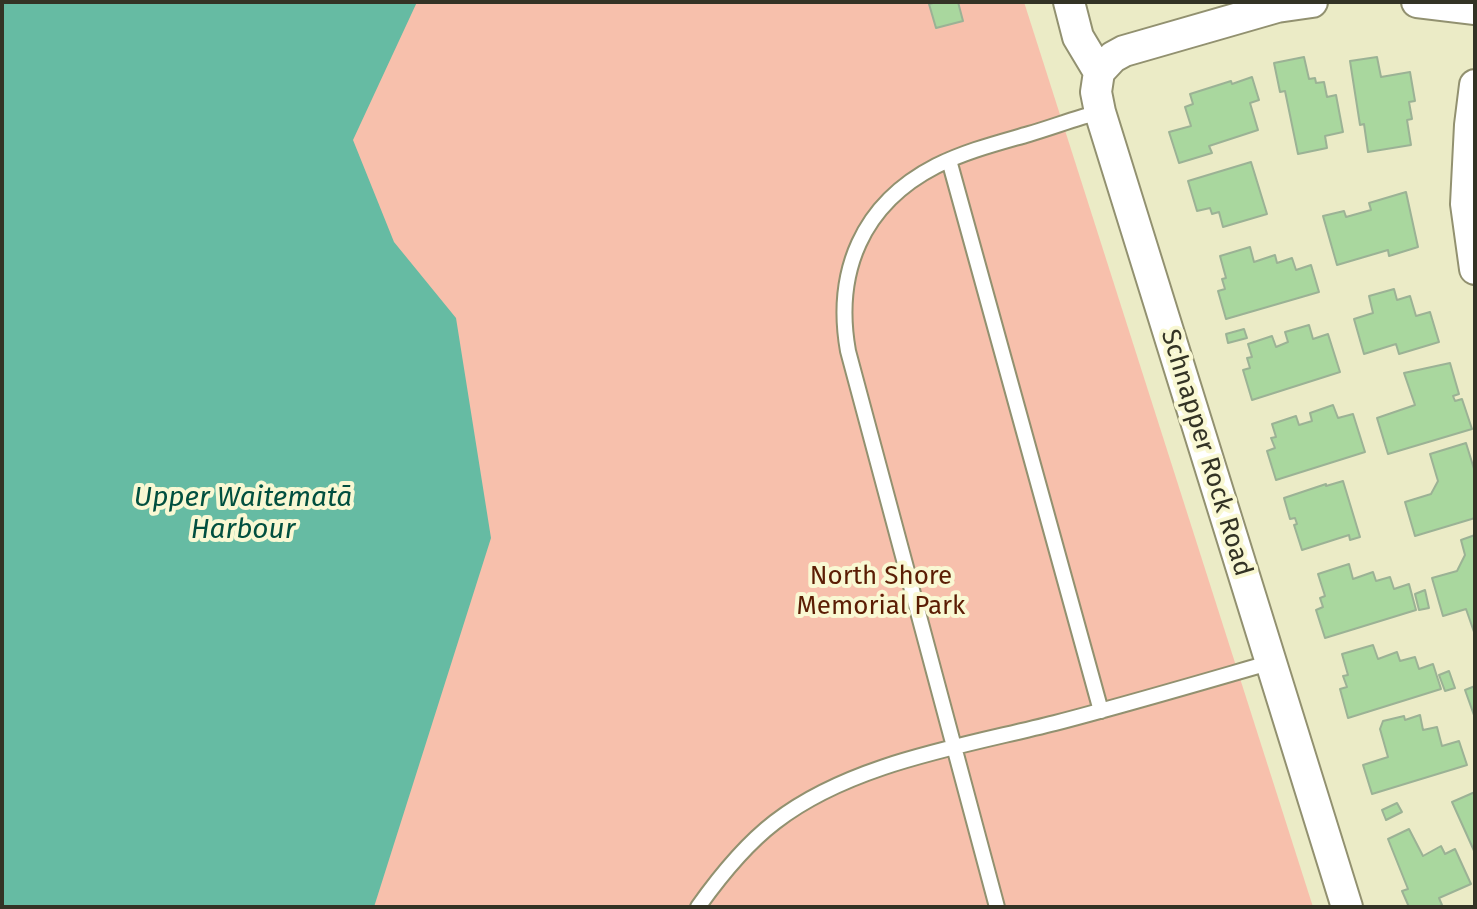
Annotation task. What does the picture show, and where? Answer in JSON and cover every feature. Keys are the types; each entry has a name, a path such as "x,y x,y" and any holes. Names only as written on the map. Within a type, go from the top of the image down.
{"street":[{"name":"Schnapper Rock Road","path":"1069,2 1078,37 1099,72 1096,92 1100,112 1347,907"},
{"path":"1099,72 1113,57 1124,51 1277,7 1312,2"},
{"path":"1417,2 1475,9"},
{"path":"1475,85 1466,204 1475,269"}],"lane":[{"path":"997,907 848,351 844,291 850,261 870,224 904,189 926,172 970,151 1100,112"},
{"path":"949,160 1101,711"},
{"path":"698,907 752,842 777,820 841,784 888,766 1101,711 1272,662"}],"green space":[{"name":"North Shore Memorial Park","path":"2,2 1024,2 1313,907 2,907"}],"water":[{"name":"Upper Waitematā Harbour","path":"2,2 417,2 353,140 394,242 456,318 491,538 374,907 2,907"}],"building":[{"path":"958,2 963,21 936,28 929,4"},
{"path":"1304,57 1309,79 1315,78 1316,83 1324,82 1327,97 1336,95 1343,132 1325,136 1327,148 1298,154 1285,91 1280,92 1274,63"},
{"path":"1377,57 1381,77 1410,72 1415,101 1409,102 1412,119 1407,120 1411,145 1368,152 1364,124 1360,125 1350,61"},
{"path":"1252,77 1259,100 1250,103 1258,130 1209,146 1212,153 1179,163 1169,132 1191,126 1185,107 1193,104 1190,94"},
{"path":"1251,162 1267,214 1223,227 1219,212 1212,214 1210,208 1197,211 1188,181"},
{"path":"1406,192 1418,247 1389,256 1388,250 1337,265 1323,216 1344,211 1346,217 1371,210 1369,203"},
{"path":"1250,247 1254,262 1275,255 1277,263 1292,258 1296,270 1311,265 1319,292 1226,319 1218,291 1225,289 1222,279 1226,278 1220,256"},
{"path":"1394,289 1397,300 1410,296 1416,316 1430,312 1439,342 1399,354 1396,344 1364,354 1354,319 1373,313 1369,296"},
{"path":"1309,325 1313,339 1328,334 1340,372 1252,400 1243,370 1250,368 1247,358 1252,357 1248,344 1272,336 1276,347 1288,342 1285,332"},
{"path":"1244,329 1247,338 1228,343 1226,334"},
{"path":"1450,363 1459,394 1453,396 1455,401 1462,399 1472,429 1388,454 1377,418 1415,405 1404,373"},
{"path":"1333,405 1338,418 1353,414 1365,452 1276,480 1267,451 1275,448 1271,438 1276,437 1272,424 1296,416 1299,425 1312,421 1310,413"},
{"path":"1466,443 1475,472 1475,518 1415,536 1405,502 1431,494 1438,481 1430,454"},
{"path":"1343,481 1360,537 1350,540 1349,535 1302,550 1294,525 1297,524 1295,518 1290,519 1284,498"},
{"path":"1475,535 1474,632 1466,609 1443,616 1432,578 1457,571 1465,555 1461,540"},
{"path":"1349,564 1353,579 1373,572 1376,581 1390,577 1394,589 1409,584 1416,610 1325,638 1316,610 1323,607 1320,598 1325,596 1318,574"},
{"path":"1425,590 1429,608 1419,610 1415,594"},
{"path":"1373,645 1378,659 1397,652 1400,661 1415,657 1419,669 1433,664 1441,689 1348,718 1340,689 1347,687 1343,676 1348,675 1342,654"},
{"path":"1449,671 1455,688 1445,691 1439,675"},
{"path":"1475,686 1475,718 1465,690"},
{"path":"1420,715 1423,730 1437,727 1442,746 1459,741 1467,765 1372,794 1363,765 1388,757 1380,729 1383,721 1404,716 1405,720"},
{"path":"1475,792 1475,853 1452,802"},
{"path":"1397,803 1402,812 1386,820 1382,810"},
{"path":"1409,829 1423,856 1441,846 1445,854 1455,849 1471,884 1439,898 1442,905 1438,907 1409,907 1402,891 1408,889 1388,839"}]}
